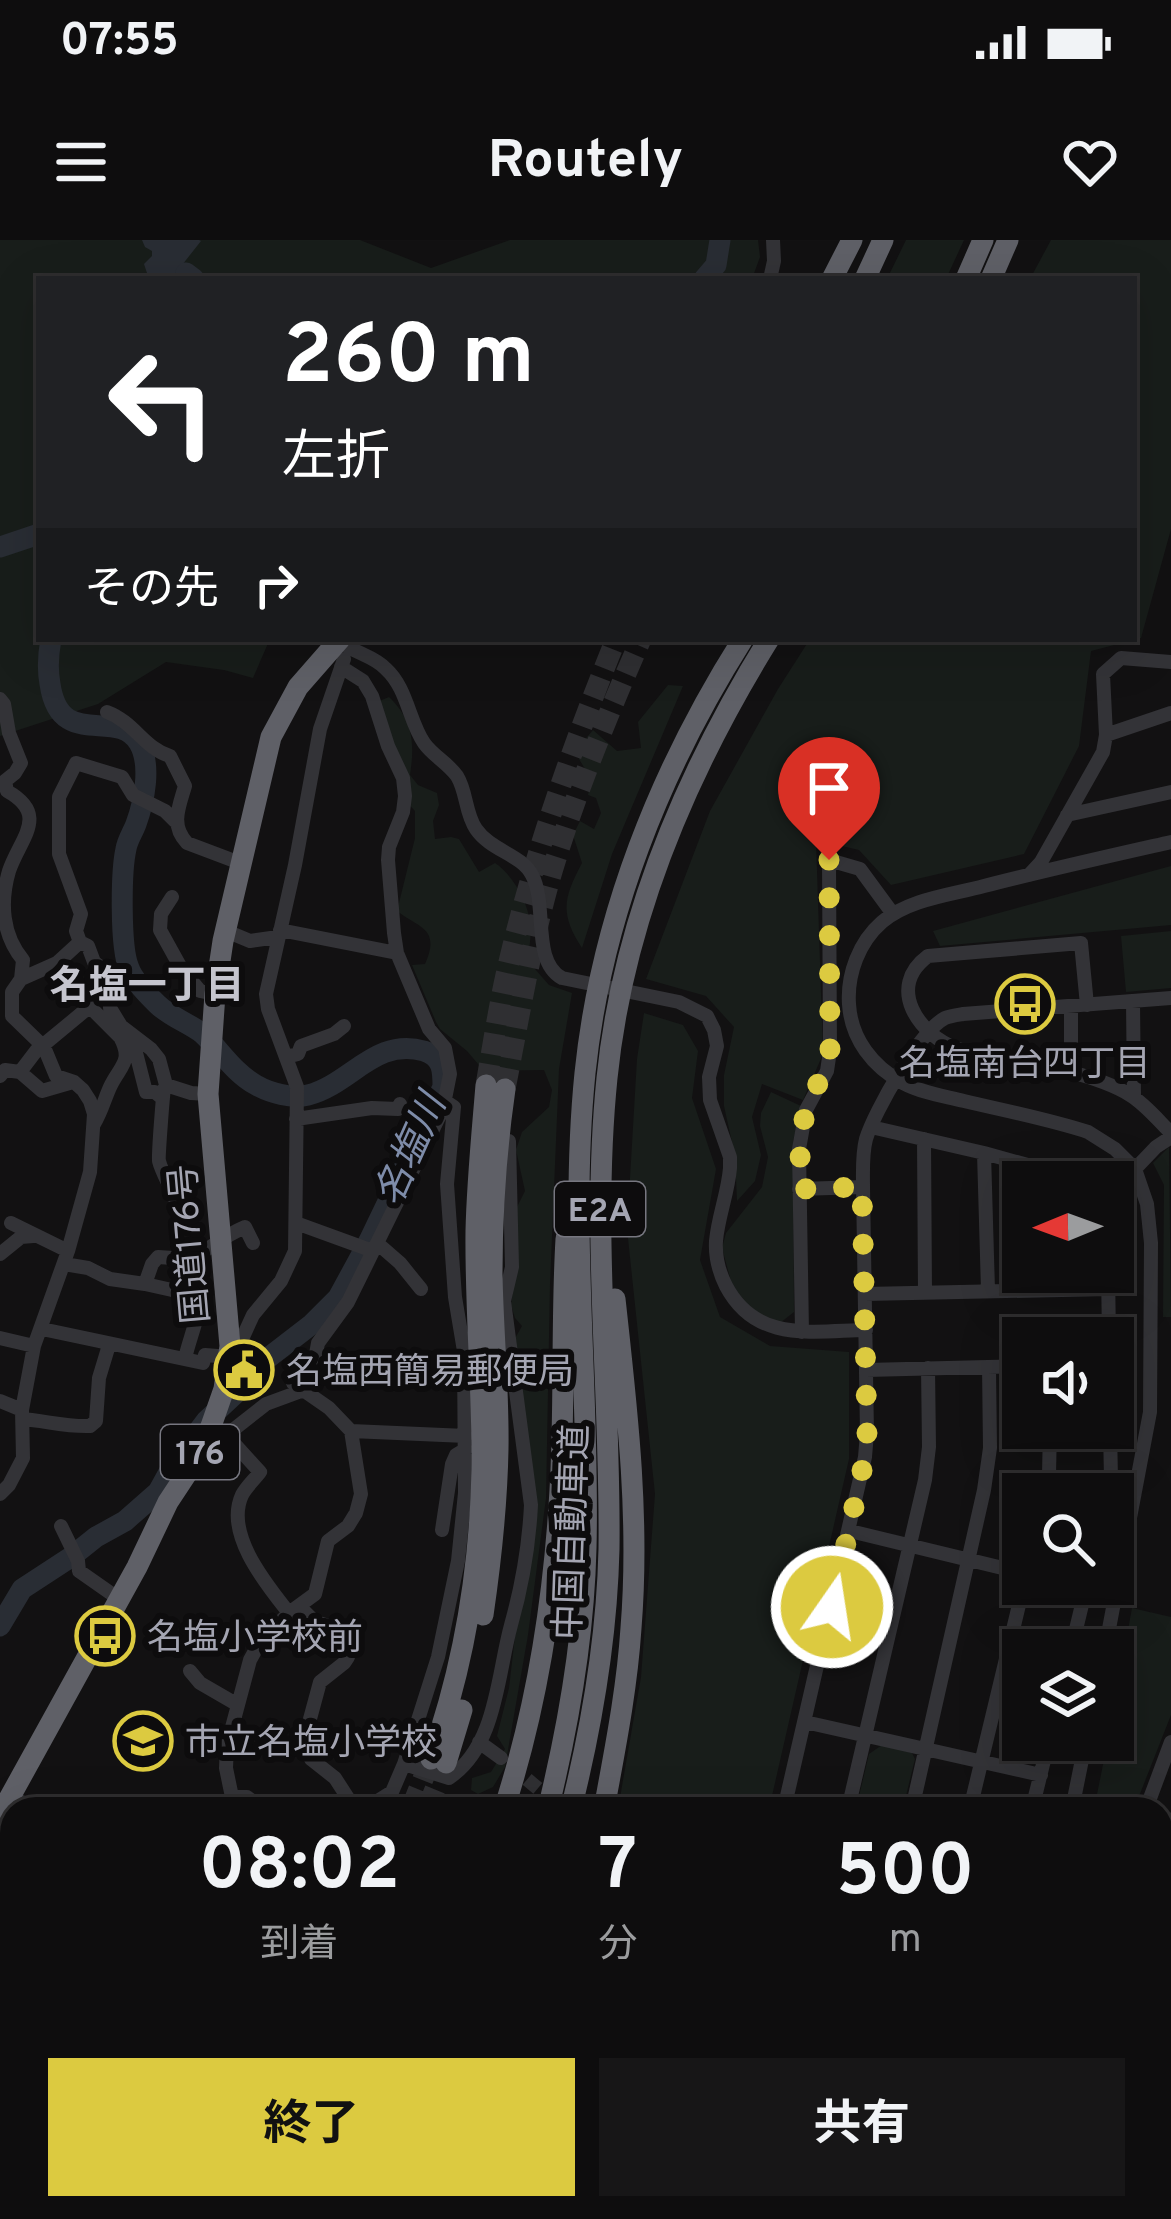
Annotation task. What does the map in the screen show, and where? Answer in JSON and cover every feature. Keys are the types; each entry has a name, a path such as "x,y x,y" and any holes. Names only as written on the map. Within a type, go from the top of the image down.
{"highway":[{"path":"836,276 869,251 895,240"},
{"path":"967,276 983,240"},
{"path":"992,276 1009,240"},
{"path":"849,276 869,251"},
{"name":"国道176号","path":"10,1797 168,1502 217,1434 230,1352 208,1094 215,994 240,862 271,737 298,687 342,642"},
{"name":"中国自動車道","path":"551,1797 572,1697 586,1550 578,1211 585,1072 595,1005 630,872 655,805 683,743 741,642"},
{"name":"中国自動車道","path":"574,1797 594,1700 609,1554 600,1239 607,1074 632,944 652,876 703,754 767,642"},
{"path":"507,1797 531,1710 555,1554 568,1207 582,1063 595,1005"},
{"path":"438,1761 459,1721 481,1630 494,1535 498,1446 493,1228 501,1089"},
{"path":"602,1142 634,1498 632,1624 606,1797"}],"street":[{"path":"771,276 773,240"},
{"path":"42,1329 203,1363 205,1355 230,1352 242,1339 253,1315 290,1266 295,1251 297,1087 266,994 320,729 341,667 342,642 388,670 422,740 457,776 478,832 529,869 538,894 547,965 562,979 700,1010 715,1030 710,1100 730,1157 716,1243 722,1278 734,1300 761,1324 778,1330 866,1330"},
{"path":"1029,875 1103,752 1103,674 1121,658 1171,662"},
{"path":"230,1797 227,1746 250,1660 260,1642 315,1594 328,1541 348,1526 361,1494 351,1431 329,1408 293,1383 348,1302 446,1101 450,1073 445,1048 429,1029 398,953 388,860 403,812 403,778 372,696 363,681 341,667"},
{"path":"0,699 21,763 5,781 7,791 49,809 59,823"},
{"path":"107,712 139,733 152,752 170,757 185,786 175,821"},
{"path":"1106,735 1171,713"},
{"path":"175,1199 158,1159 164,1090 158,1059 121,1026 108,1001 109,974 80,942 76,931 81,914 62,863 59,797 76,764 122,777 133,795 175,821 187,843 240,862"},
{"path":"1067,814 1171,792"},
{"path":"21,799 30,812 29,830 9,870 3,898 5,930 22,960 21,979"},
{"path":"1109,1629 1150,1412 1150,1222 1136,1169 1088,1132 922,1090 897,1079 872,1059 856,1035 848,992 854,962 871,934 910,905 1171,842"},
{"path":"802,1331 802,1125 827,1071 830,1052 829,860 860,868 893,914"},
{"path":"172,897 161,914 160,930 200,991 215,994"},
{"path":"226,931 250,941 279,934 398,953"},
{"path":"0,1494 23,1458 22,1415 34,1346 90,1172 94,1114 90,1101 74,1082 56,1076 44,1047 12,1016 12,992 21,979 56,963 80,942"},
{"path":"1071,1073 1081,943 936,954 921,960 908,980 906,994 944,1044 1071,1073 1133,1097 1171,1135 1136,1169"},
{"path":"787,1797 865,1457 862,1187 863,1154 871,1127 897,1079 930,1031 944,1019 1171,998"},
{"path":"1133,1001 1133,1097"},
{"path":"20,1072 36,1051 88,1008 106,1021 125,1046 124,1065 92,1128"},
{"path":"286,1057 344,1026"},
{"path":"120,1037 134,1046 146,1092 208,1094"},
{"path":"0,1076 5,1070 20,1072 42,1091 74,1082"},
{"path":"404,1764 449,1778 465,1765 479,1742 499,1688 530,1536 531,1504 504,1301 512,1268 501,1089"},
{"path":"384,1797 392,1792 404,1764 438,1657 458,1561 466,1443 464,1351 447,1184 454,1107 446,1101"},
{"path":"296,1112 398,1109 400,1104"},
{"path":"871,1127 1007,1161"},
{"path":"924,1139 926,1293"},
{"path":"984,1153 988,1290"},
{"path":"800,1189 862,1187"},
{"path":"11,1223 110,1280 199,1296 185,1359"},
{"path":"296,1223 375,1247 400,1263 421,1288"},
{"path":"146,1283 158,1257 181,1264 220,1237 245,1227 253,1243"},
{"path":"0,1254 21,1238 38,1236"},
{"path":"865,1294 1002,1290"},
{"path":"0,1338 34,1346"},
{"path":"0,1400 22,1415 70,1427 90,1426 96,1421 99,1378 109,1345"},
{"path":"915,1797 984,1490 990,1448 989,1367"},
{"path":"866,1370 1002,1367"},
{"path":"851,1797 911,1546 929,1447 928,1368"},
{"path":"1151,1387 1171,1387"},
{"path":"217,1434 266,1404 304,1390"},
{"path":"351,1431 466,1443"},
{"path":"217,1434 230,1439 260,1472 243,1494 239,1526 247,1556 294,1610 348,1638 344,1664 320,1682 304,1741 311,1759 335,1778 347,1797"},
{"path":"442,1530 452,1464 466,1443"},
{"path":"61,1526 79,1571 119,1599"},
{"path":"850,1532 1002,1568"},
{"path":"973,1797 1019,1605"},
{"path":"190,1671 200,1683 238,1706"},
{"path":"805,1722 1041,1775"},
{"path":"479,1742 501,1758"},
{"path":"1150,1797 1171,1742"},
{"path":"1035,1797 1044,1761"},
{"path":"1074,1797 1082,1761"}],"shaded area":[{"path":"0,240 360,240 431,268 510,240 758,240 760,257 753,276 36,276 36,642 269,642 253,678 166,662 98,704 0,736"},
{"path":"142,240 201,241 173,276 148,276 144,264 152,251"},
{"path":"906,240 964,240 947,276 888,276"},
{"path":"1051,240 1171,240 1171,529 1141,638 1137,639 1137,276 1032,276"},
{"path":"808,642 1126,642 1091,651 1079,746 1024,854 891,885 859,850 816,840 823,1054 803,1100 762,1084 752,1117 761,1155 755,1181 737,1201 735,1156 724,1106 724,1075 734,1027 706,996 646,979 710,811"},
{"path":"668,685 683,686 612,854 582,948 567,915 568,896 582,863 573,835 580,821 594,829 601,813 596,798 588,795 591,779 579,759 582,743 593,730 617,751 641,748 638,722"},
{"path":"389,697 410,733 410,775 418,785 437,793 435,839 459,839 479,872 495,863 507,874 528,913 528,961 549,985 572,993 559,1069 546,1498 505,1767 493,1787 478,1794 471,1790 472,1778 491,1772 505,1749 497,1736 536,1519 513,1342 522,1326 511,1305 517,1207 525,1191 516,1150 522,1132 549,1107 552,1090 544,1070 484,1071 440,1029 412,965 425,964 430,943 425,930 397,911 415,838 415,811 401,796 377,702"},
{"path":"1171,866 1171,925 940,946 933,931"},
{"path":"1171,931 1171,988 1126,992 1121,936"},
{"path":"644,1013 683,1025 698,1051 692,1098 716,1169 700,1260 720,1317 770,1346 849,1352 849,1459 772,1797 620,1797 641,1677 655,1494 627,1229"},
{"path":"771,1092 801,1106 793,1142 794,1312 780,1323 752,1312 732,1285 722,1248 726,1233 762,1187 768,1157 761,1113"},
{"path":"1169,1147 1171,1317 1163,1317 1164,1185 1153,1163"},
{"path":"1132,1608 1171,1617 1171,1715 1139,1797 1096,1797 1104,1761 1134,1761 1134,1629 1128,1629"},
{"path":"882,1745 912,1753 915,1759 906,1797 859,1796 869,1754"}],"waterway":[{"name":"名塩川","path":"707,276 716,265 720,240"},
{"path":"186,273 190,276"},
{"path":"0,547 36,535"},
{"name":"名塩川","path":"0,1626 22,1589 125,1521 158,1492 206,1421 249,1381 259,1365 338,1298 443,1087 435,1057 407,1048 377,1056 308,1095 274,1093 248,1080 203,1034 162,1009 141,987 126,958 122,891 127,846 144,795 143,752 129,733 65,717 50,684 51,642"}],"tunnel":[{"path":"486,1085 505,981 542,841 615,642"},
{"path":"505,1089 551,876 588,767 640,642"},
{"path":"416,1797 431,1759"},
{"path":"432,1797 446,1763"},
{"path":"511,1766 548,1797"}],"place":[{"name":"名塩南台四丁目","path":"1025,1004"},
{"name":"名塩西簡易郵便局","path":"244,1370"},
{"name":"名塩小学校前","path":"105,1636"},
{"name":"市立名塩小学校","path":"143,1741"}],"district":[{"name":"名塩一丁目","path":"147,984"}],"route":[{"path":"829,860 830,1052 827,1071 802,1125 800,1189 862,1187 867,1433 832,1607"}]}
